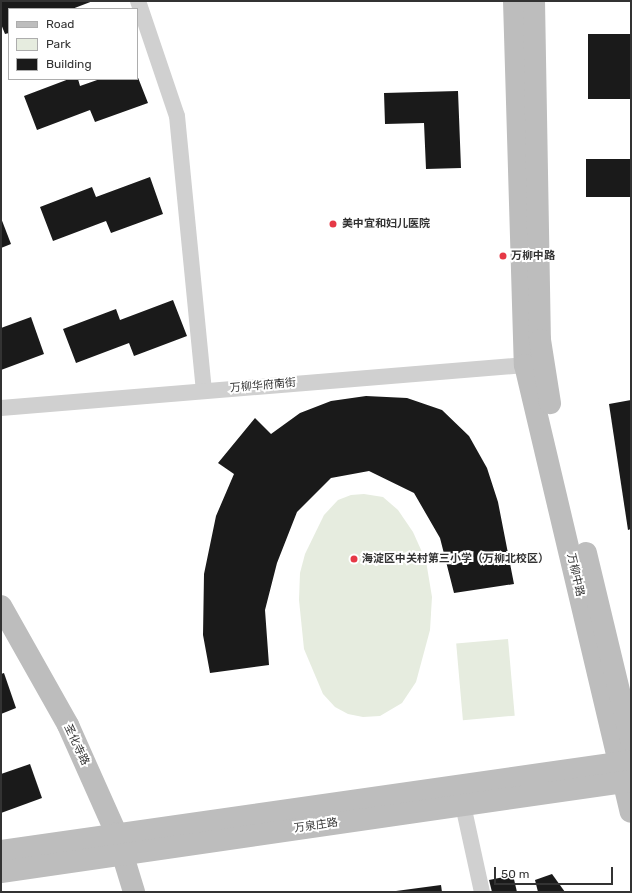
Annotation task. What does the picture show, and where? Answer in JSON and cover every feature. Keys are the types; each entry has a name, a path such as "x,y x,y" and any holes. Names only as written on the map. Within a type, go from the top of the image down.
{"street":[{"path":"138,1 177,116 204,391"},
{"name":"万柳中路","path":"514,1 525,365 627,772 631,812"},
{"name":"万柳中路","path":"534,1 540,340 544,380 631,741"},
{"name":"万柳华府南街","path":"1,408 525,365"},
{"name":"圣化寺路","path":"1,606 68,725 120,843 134,892"},
{"name":"万泉庄路","path":"1,851 120,843 463,805 627,772"},
{"name":"万泉庄路","path":"1,872 120,843 627,772"},
{"path":"463,805 482,892"}],"green space":[{"path":"364,494 383,497 398,510 413,532 426,561 432,597 430,630 416,682 402,703 380,716 363,717 348,714 335,707 323,694 304,649 299,600 300,573 305,554 324,515 338,500 351,495"},
{"path":"508,639 515,716 463,720 456,644"}],"building":[{"path":"1,1 93,1 75,8 8,8 8,33 5,34 1,24"},
{"path":"588,34 631,34 631,99 588,99"},
{"path":"138,78 148,103 95,122 90,110 37,130 24,96 66,80 78,80 80,86 97,80 138,80"},
{"path":"458,91 461,168 426,169 424,123 385,124 384,93"},
{"path":"586,159 631,159 631,197 586,197"},
{"path":"150,177 163,214 111,233 106,221 53,241 40,207 92,187 96,197"},
{"path":"1,218 11,244 1,248"},
{"path":"173,300 187,336 134,356 129,343 76,363 63,329 116,309 120,320"},
{"path":"31,317 44,354 1,370 1,328"},
{"path":"366,396 407,398 442,410 469,436 487,468 498,502 514,584 454,593 440,538 414,493 369,471 331,478 297,512 277,563 265,610 269,665 210,673 203,635 204,574 216,516 234,474 218,463 255,418 271,434 300,413 331,401"},
{"path":"631,400 631,529 628,530 609,404"},
{"path":"4,673 16,708 1,714 1,674"},
{"path":"30,764 42,798 1,813 1,774"},
{"path":"552,874 565,892 538,892 535,880"},
{"path":"513,875 517,892 492,892 489,880"},
{"path":"441,885 442,892 396,892 396,891"}],"place":[{"name":"美中宜和妇儿医院","path":"333,224"},
{"name":"万柳中路","path":"503,256"},
{"name":"海淀区中关村第三小学（万柳北校区）","path":"354,559"}]}
